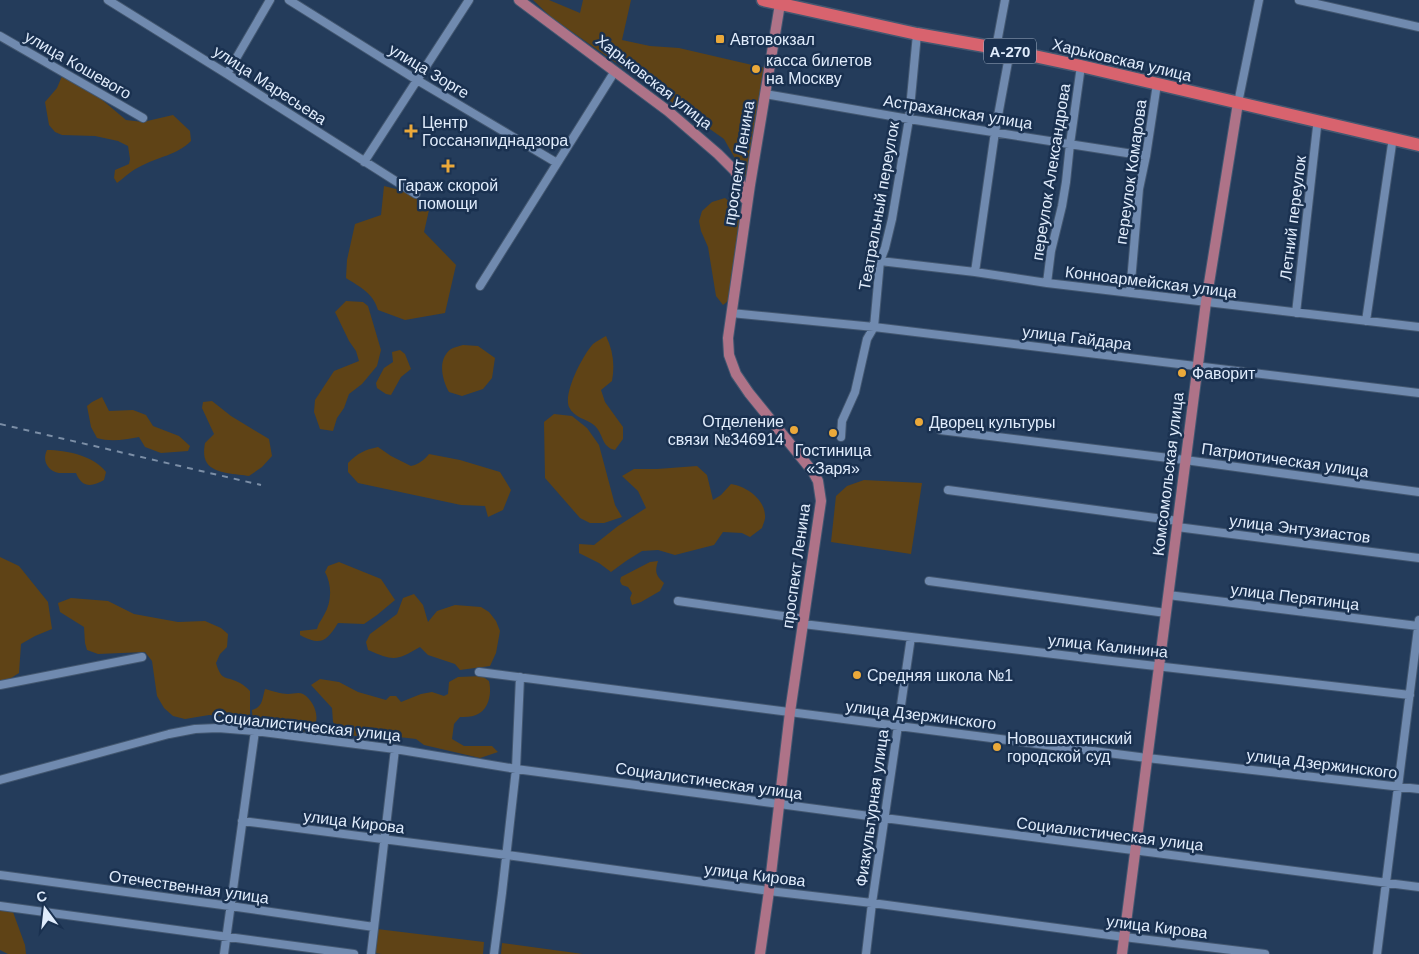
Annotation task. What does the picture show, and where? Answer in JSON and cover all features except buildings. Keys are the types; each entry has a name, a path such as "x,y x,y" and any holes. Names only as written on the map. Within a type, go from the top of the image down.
{"highway":[{"name":"Харьковская улица","path":"763,0 917,34 1082,66 1419,145"},
{"name":"Харьковская улица","path":"1238,104 1260,114 1392,144 1419,152"}],"main road":[{"name":"Харьковская улица","path":"519,0 668,111 718,154 735,171 742,188 746,208"},
{"name":"проспект Ленина","path":"760,954 790,712 821,501 818,481 813,472 749,393 736,374 729,355 728,338 746,208 780,4"},
{"name":"Комсомольская улица","path":"1122,954 1197,366 1238,104"}],"street":[{"name":"улица Маресьева","path":"108,0 416,194"},
{"path":"227,74 270,0"},
{"name":"улица Зорге","path":"289,0 416,80 557,163"},
{"path":"364,162 469,0"},
{"path":"996,48 1006,0"},
{"name":"Комсомольская улица","path":"1238,104 1259,0"},
{"path":"1299,0 1419,27"},
{"name":"Театральный переулок","path":"841,437 842,422 855,392 867,340 874,327 880,261 886,248 892,219 908,118 917,34"},
{"name":"улица Кошевого","path":"0,36 143,118"},
{"path":"975,272 995,132 1010,51"},
{"name":"переулок Александрова","path":"1047,283 1051,251 1064,198 1082,66"},
{"path":"480,286 615,71"},
{"name":"переулок Комарова","path":"1130,293 1139,189 1157,84"},
{"name":"Астраханская улица","path":"765,94 1146,156"},
{"name":"Летний переулок","path":"1296,313 1317,127"},
{"path":"1366,321 1392,144"},
{"name":"Конноармейская улица","path":"880,261 975,272 1047,283 1419,327"},
{"name":"улица Гайдара","path":"731,313 874,327 1419,393"},
{"name":"Патриотическая улица","path":"940,430 1185,460 1419,492"},
{"name":"улица Энтузиастов","path":"948,490 1419,558"},
{"path":"929,581 1166,613"},
{"name":"улица Перятинца","path":"1168,595 1419,623"},
{"name":"улица Калинина","path":"678,601 912,637 1410,695"},
{"path":"1377,954 1417,651 1419,623"},
{"name":"Физкультурная улица","path":"866,954 884,818 912,637"},
{"path":"0,685 142,657"},
{"name":"улица Дзержинского","path":"479,672 1147,758 1419,789"},
{"path":"494,954 516,768 520,677"},
{"name":"Социалистическая улица","path":"0,780 169,734 195,729 218,728 395,749 516,768 780,804 1419,887"},
{"path":"224,954 255,731"},
{"path":"371,954 395,749"},
{"name":"улица Кирова","path":"242,821 1265,954"},
{"name":"Отечественная улица","path":"0,875 374,927"},
{"path":"0,906 354,954"}],"shaded area":[{"path":"533,0 549,0 580,13 583,0 631,0 622,40 650,46 679,48 769,69 750,185 724,139 551,17"},
{"path":"62,76 94,93 126,120 143,122 173,115 190,131 191,141 174,153 138,168 117,183 114,178 115,170 129,164 128,146 118,141 95,136 62,135 55,132 49,125 45,102 57,88"},
{"path":"384,186 416,194 429,210 424,232 456,265 445,313 405,320 378,310 369,295 346,278 347,260 355,224 381,215"},
{"path":"725,198 737,208 740,220 728,301 723,305 716,296 708,247 699,221 702,211 712,202"},
{"path":"346,301 363,302 368,306 381,350 377,366 362,384 349,394 333,431 320,429 314,412 315,400 334,371 359,361 356,351 335,312"},
{"path":"606,336 612,352 613,375 612,381 601,390 605,402 623,427 623,439 615,450 607,446 594,425 571,411 568,401 571,384 584,357 593,344"},
{"path":"463,345 478,346 495,358 492,378 483,389 462,396 449,392 444,382 442,364 447,353 452,348"},
{"path":"400,350 405,354 411,369 401,377 391,395 386,394 377,388 376,383 384,368 393,362 392,352"},
{"path":"102,397 109,411 133,410 146,415 153,426 179,436 190,446 188,451 161,453 145,447 139,437 117,440 97,438 91,427 87,406"},
{"path":"212,401 231,416 269,439 272,456 262,467 249,476 220,471 210,467 206,461 204,453 205,443 214,434 202,408 203,402"},
{"path":"554,414 572,416 587,428 599,445 615,505 622,517 604,523 590,523 580,518 545,478 544,422"},
{"path":"378,447 411,466 429,454 460,460 500,472 511,490 503,510 488,517 485,506 461,505 358,483 348,472 348,463 362,452"},
{"path":"47,450 80,455 95,462 106,472 104,480 88,485 78,478 76,473 59,473 51,470 45,461"},
{"path":"697,466 707,475 713,500 721,495 731,484 742,487 753,494 764,509 765,520 762,528 750,537 742,533 723,532 714,545 675,555 658,550 642,551 611,572 599,563 579,553 579,544 594,545 618,526 646,508 638,491 622,476 634,469"},
{"path":"864,480 922,483 911,554 831,542 836,496 847,486"},
{"path":"0,557 19,566 48,602 52,629 21,644 19,673 11,678 0,681"},
{"path":"658,561 656,573 664,583 660,591 632,605 630,598 632,593 628,587 622,585 621,577 650,562"},
{"path":"339,562 381,579 395,600 364,624 338,623 330,634 322,640 313,640 300,635 300,631 317,629 327,610 330,599 329,582 325,572 328,566"},
{"path":"414,594 423,605 428,622 437,611 455,605 481,607 489,612 496,621 500,631 496,653 490,666 460,670 455,664 428,655 420,647 395,658 368,650 366,642 370,634 397,614 403,598"},
{"path":"71,598 108,601 134,614 178,622 205,621 221,628 228,634 227,647 220,654 216,663 218,669 225,678 240,683 250,691 250,715 238,721 223,716 209,715 185,719 173,716 164,708 157,696 152,661 145,652 98,654 87,650 84,627 60,612 58,603"},
{"path":"482,676 489,681 489,701 480,713 470,717 460,717 454,724 452,739 464,746 492,746 498,752 480,758 424,745 416,739 382,735 356,736 343,734 333,722 332,708 311,685 320,679 339,682 358,692 386,700 390,696 396,696 401,702 432,692 444,696 448,694 449,682 458,677"},
{"path":"265,689 285,694 298,693 308,697 316,714 315,725 312,729 299,731 287,727 253,723 252,710 260,705"},
{"path":"0,909 13,912 25,945 26,954 8,954 0,950"},
{"path":"377,929 484,942 483,954 373,953"},
{"path":"502,943 583,954 501,954"}],"railway":[{"path":"0,424 261,485"}],"place":[{"name":"Автовокзал","path":"720,39"},
{"name":"касса билетов на Москву","path":"756,69"},
{"name":"Центр Госсанэпиднадзора","path":"411,131"},
{"name":"Гараж скорой помощи","path":"448,166"},
{"name":"Фаворит","path":"1182,373"},
{"name":"Дворец культуры","path":"919,422"},
{"name":"Отделение связи №346914","path":"794,430"},
{"name":"Гостиница «Заря»","path":"833,433"},
{"name":"Средняя школа №1","path":"857,675"},
{"name":"Новошахтинский городской суд","path":"997,747"}]}
